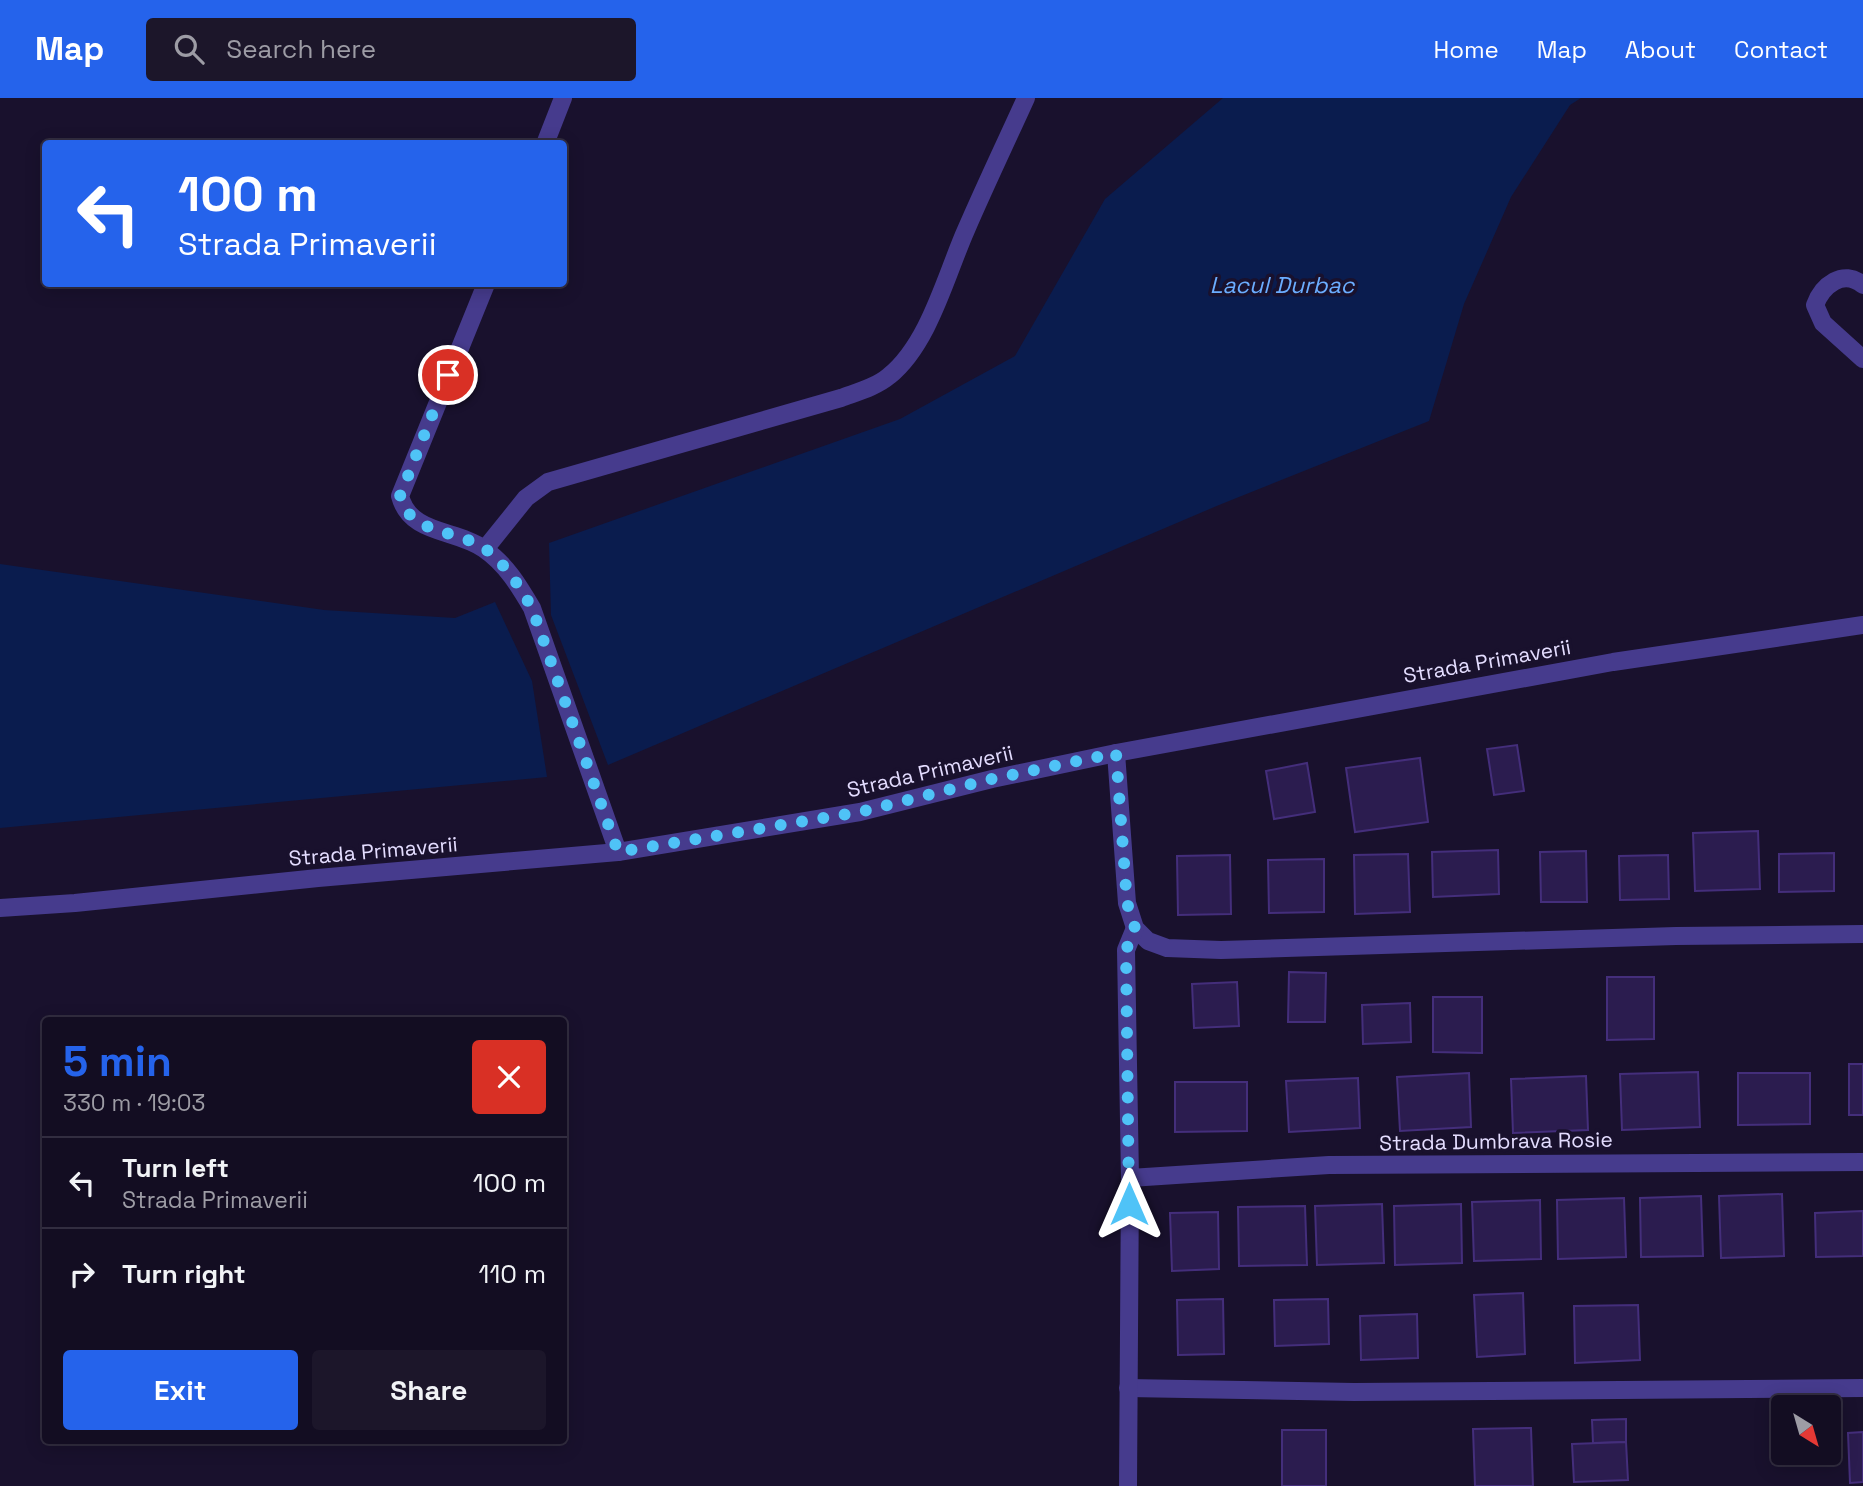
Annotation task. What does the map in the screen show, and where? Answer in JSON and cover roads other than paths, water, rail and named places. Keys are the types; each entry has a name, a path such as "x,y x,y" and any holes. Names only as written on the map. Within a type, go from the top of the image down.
{"street":[{"path":"547,140 564,98"},
{"path":"485,549 520,504 548,482 841,398 864,390 889,376 912,351 931,316 966,230 1026,98"},
{"path":"1863,285 1859,281 1843,278 1829,282 1819,292 1815,305 1823,323 1863,359"},
{"path":"485,287 400,496 403,508 411,517 429,528 463,537 485,549 512,575 532,608 618,852"},
{"name":"Strada Primaverii","path":"0,908 618,852 860,812 992,779 1116,753 1613,662 1863,625"},
{"path":"1116,753 1127,903 1135,928 1148,941 1167,948 1221,950 1676,936 1863,934"},
{"path":"1128,1486 1130,1178 1126,950 1135,928"},
{"name":"Strada Dumbrava Rosie","path":"1130,1178 1329,1166 1863,1161"},
{"path":"1128,1388 1354,1392 1863,1388"}],"water":[{"name":"Lacul Durbac","path":"1223,98 1581,98 1570,105 1511,197 1464,304 1429,421 1219,505 608,765 551,615 549,543 900,419 1015,356 1105,199"},
{"path":"0,564 324,610 455,618 495,602 532,681 547,777 0,828"}]}
